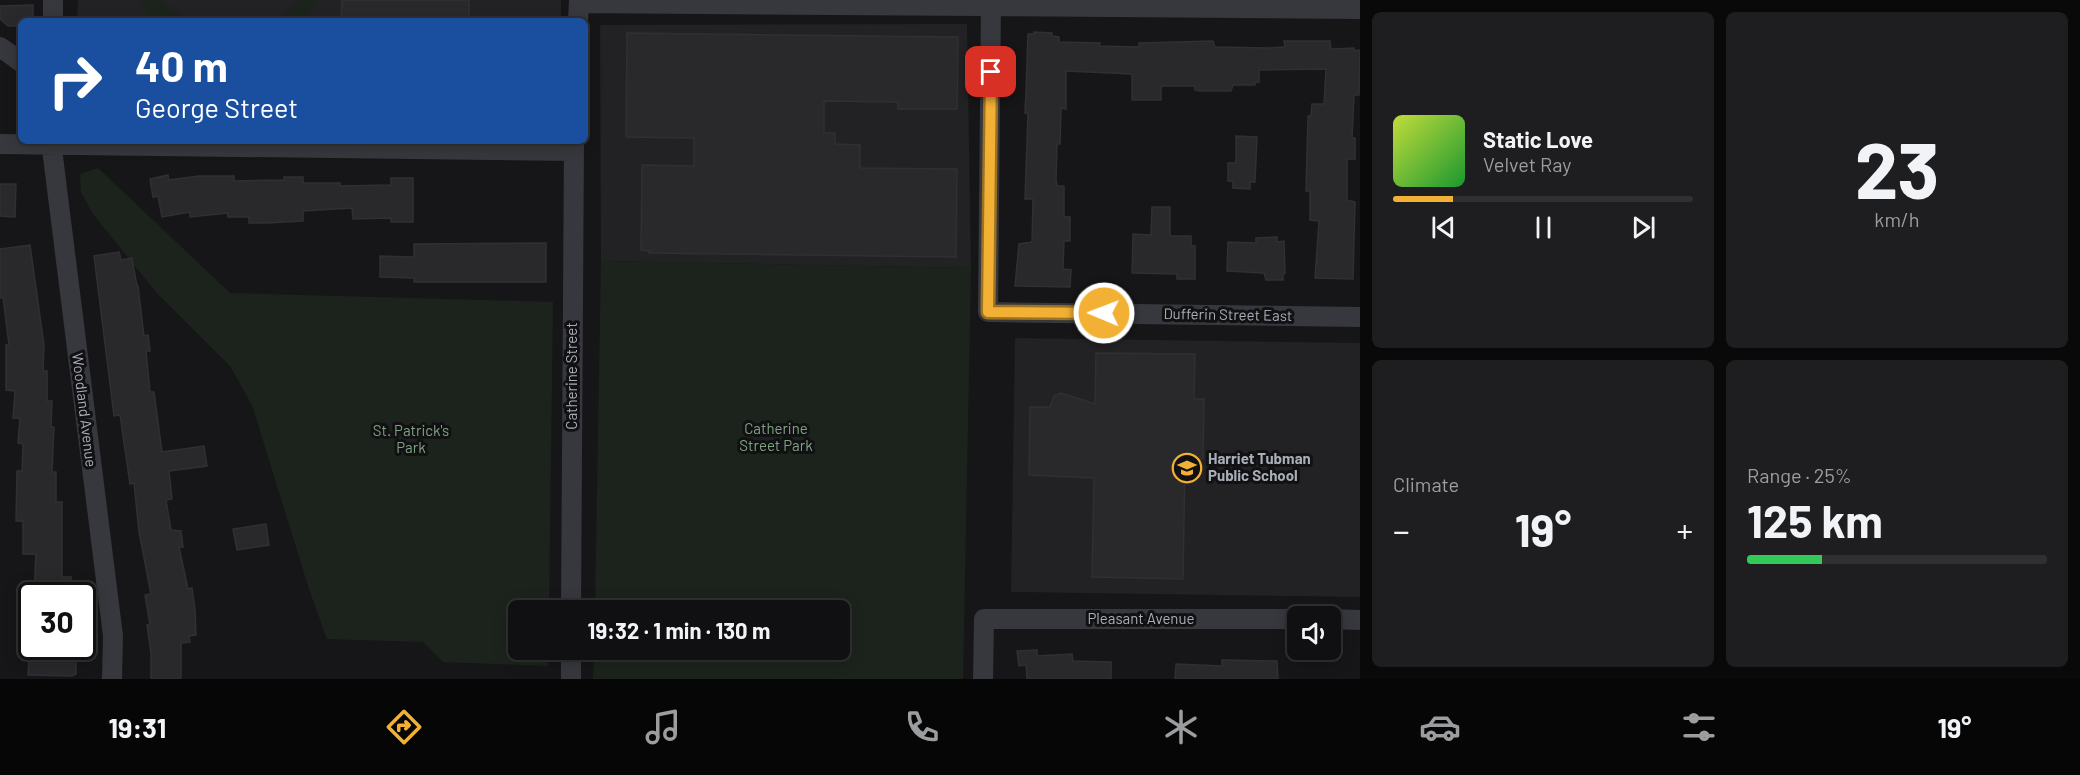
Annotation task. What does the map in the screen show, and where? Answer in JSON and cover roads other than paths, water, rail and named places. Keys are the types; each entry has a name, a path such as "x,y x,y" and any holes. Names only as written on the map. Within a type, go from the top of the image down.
{"street":[{"path":"53,0 53,18"},
{"path":"578,8 991,3 1360,9"},
{"name":"Dufferin Street East","path":"991,3 988,312 1360,317"},
{"path":"0,47 18,60"},
{"path":"0,144 18,144"},
{"name":"Woodland Avenue","path":"50,144 113,636 112,679"},
{"path":"224,144 573,146"},
{"name":"Catherine Street","path":"571,600 573,146"},
{"name":"Pleasant Avenue","path":"983,679 984,619 1287,619"},
{"path":"1341,620 1360,620"},
{"path":"571,660 571,679"}],"place":[{"name":"Harriet Tubman Public School","path":"1187,468"}],"park label":[{"name":"Catherine Street Park","path":"776,438"},
{"name":"St. Patrick's Park","path":"411,440"}]}
